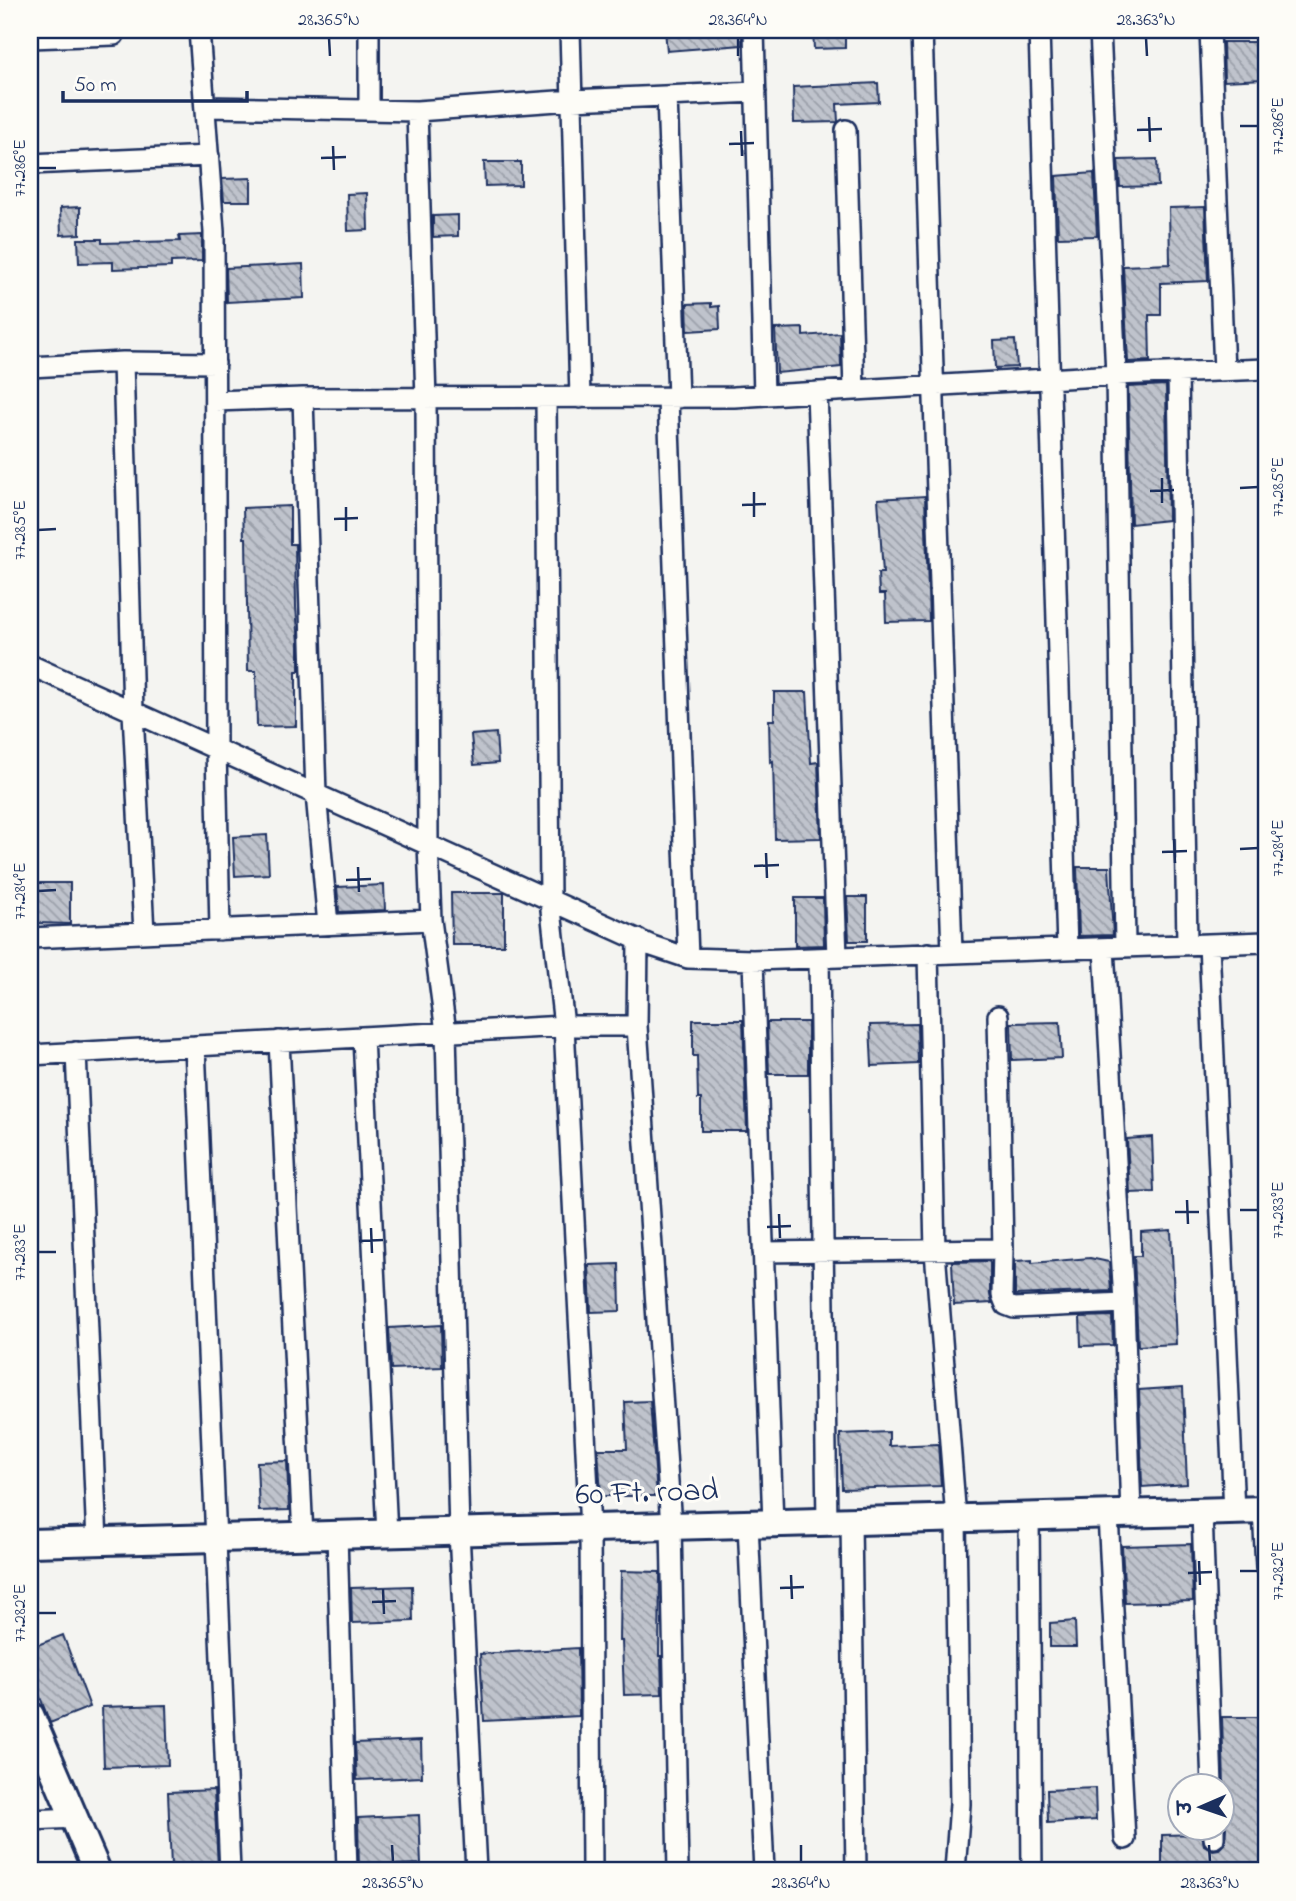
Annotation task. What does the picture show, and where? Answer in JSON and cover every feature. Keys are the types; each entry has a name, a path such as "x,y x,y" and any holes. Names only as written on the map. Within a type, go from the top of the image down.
{"street":[{"path":"199,30 214,232 216,749 220,930"},
{"path":"369,30 369,110"},
{"path":"570,30 580,398"},
{"path":"754,30 764,396"},
{"path":"922,30 952,953"},
{"path":"1039,30 1067,949"},
{"path":"1100,30 1116,375 1125,945"},
{"path":"1210,30 1224,371"},
{"path":"30,38 114,36"},
{"path":"205,107 417,111 572,100 755,92"},
{"path":"667,96 688,958"},
{"path":"417,111 426,400 428,844 431,920 446,1032 459,1532 476,1871"},
{"path":"845,130 854,390"},
{"path":"30,164 209,156"},
{"path":"30,367 123,362 215,363"},
{"path":"123,362 133,712 144,933"},
{"path":"215,401 303,398 426,400 764,396 1266,369"},
{"path":"1178,373 1187,944"},
{"path":"817,393 828,957 823,1250 856,1871"},
{"path":"303,398 316,794 328,925"},
{"path":"546,399 550,901 564,1026 590,1529 592,1871"},
{"path":"30,665 550,901 688,958 753,960 1266,942"},
{"path":"30,939 431,920"},
{"path":"638,939 637,1026 671,1526 678,1871"},
{"path":"1209,944 1234,1512"},
{"path":"1104,948 1124,1303 1120,1515 1125,1839"},
{"path":"928,953 934,1251 956,1519 960,1804 955,1871"},
{"path":"753,960 763,1252 760,1524 764,1871"},
{"path":"998,1016 1002,1295 1006,1305 1014,1308 1124,1303"},
{"path":"30,1055 564,1026 637,1026"},
{"path":"363,1037 387,1534"},
{"path":"279,1041 303,1536"},
{"path":"195,1046 230,1871"},
{"path":"76,1052 97,1542"},
{"path":"763,1252 1003,1249"},
{"path":"1265,1510 1266,1567"},
{"name":"60 Ft. road","path":"30,1543 1265,1510"},
{"path":"1202,1513 1211,1772"},
{"path":"1029,1517 1032,1871"},
{"path":"337,1535 347,1871"},
{"path":"30,1715 97,1871"},
{"path":"30,1821 76,1818"}],"building":[{"path":"665,30 742,30 742,45 667,51"},
{"path":"813,30 845,30 845,48 814,49"},
{"path":"1223,42 1259,42 1264,79 1224,81"},
{"path":"878,83 879,102 837,104 838,122 794,123 793,87"},
{"path":"1157,159 1158,186 1120,187 1118,160"},
{"path":"484,162 521,162 521,185 485,186"},
{"path":"1094,173 1097,236 1058,237 1056,176"},
{"path":"251,178 251,201 224,201 222,179"},
{"path":"367,193 368,230 348,231 347,194"},
{"path":"80,207 80,234 61,235 60,208"},
{"path":"1205,207 1208,281 1161,283 1161,315 1149,315 1150,361 1128,362 1123,266 1170,264 1169,208"},
{"path":"458,215 458,236 433,237 433,216"},
{"path":"202,235 202,261 171,262 171,267 113,269 113,262 79,263 78,239 102,239 102,243 180,241 179,236"},
{"path":"303,264 304,298 227,302 226,268"},
{"path":"711,303 711,307 719,306 720,329 688,331 687,304"},
{"path":"803,328 803,336 840,333 841,367 777,373 775,329"},
{"path":"1015,340 1017,367 995,368 994,341"},
{"path":"1166,385 1168,520 1131,524 1128,387"},
{"path":"925,496 929,621 886,622 885,594 879,594 878,573 883,573 878,499"},
{"path":"290,506 290,544 295,544 299,643 296,726 257,727 256,671 248,671 243,508"},
{"path":"774,692 807,692 811,763 818,762 821,838 775,839 769,720 774,720"},
{"path":"496,733 498,763 474,765 471,735"},
{"path":"267,835 269,874 235,876 233,837"},
{"path":"1077,867 1109,867 1113,935 1079,936"},
{"path":"37,883 70,883 70,924 36,923"},
{"path":"384,885 385,910 339,912 337,887"},
{"path":"451,893 504,893 504,945 452,945"},
{"path":"847,897 867,897 867,941 849,941"},
{"path":"795,898 823,898 824,945 795,946"},
{"path":"693,1020 743,1020 747,1131 701,1131 697,1056 693,1056"},
{"path":"767,1022 808,1022 808,1074 769,1074"},
{"path":"1060,1022 1062,1058 1012,1060 1011,1023"},
{"path":"917,1024 918,1064 872,1066 870,1025"},
{"path":"1152,1137 1154,1192 1130,1193 1127,1139"},
{"path":"1171,1230 1176,1344 1138,1346 1134,1256 1141,1256 1141,1232"},
{"path":"1090,1258 1109,1262 1111,1291 1015,1295 1015,1261 1032,1260 1032,1263"},
{"path":"989,1261 992,1303 954,1305 952,1262"},
{"path":"619,1264 620,1311 591,1312 589,1265"},
{"path":"1112,1316 1113,1345 1081,1346 1080,1317"},
{"path":"441,1325 442,1367 391,1369 389,1328"},
{"path":"1183,1387 1187,1484 1142,1487 1139,1390"},
{"path":"650,1401 657,1496 601,1496 598,1449 627,1449 625,1402"},
{"path":"889,1432 889,1446 938,1444 941,1486 842,1489 840,1434"},
{"path":"287,1461 289,1510 259,1511 257,1462"},
{"path":"1191,1544 1193,1601 1125,1603 1122,1546"},
{"path":"621,1571 660,1572 659,1656 662,1694 624,1695 620,1641"},
{"path":"412,1586 413,1621 352,1623 351,1588"},
{"path":"1075,1621 1076,1647 1050,1647 1050,1623"},
{"path":"63,1635 90,1707 50,1723 30,1671 30,1648"},
{"path":"578,1648 579,1716 484,1721 480,1654"},
{"path":"166,1705 168,1765 104,1767 102,1707"},
{"path":"1222,1717 1265,1717 1266,1871 1162,1871 1162,1835 1166,1835 1166,1842 1203,1842 1213,1850 1219,1849 1225,1842 1236,1842 1236,1772 1224,1772"},
{"path":"421,1740 422,1777 357,1780 355,1743"},
{"path":"1095,1788 1096,1820 1048,1823 1047,1790"},
{"path":"214,1790 218,1867 171,1868 168,1792"},
{"path":"419,1815 421,1864 396,1865 396,1871 359,1871 358,1818"}]}
